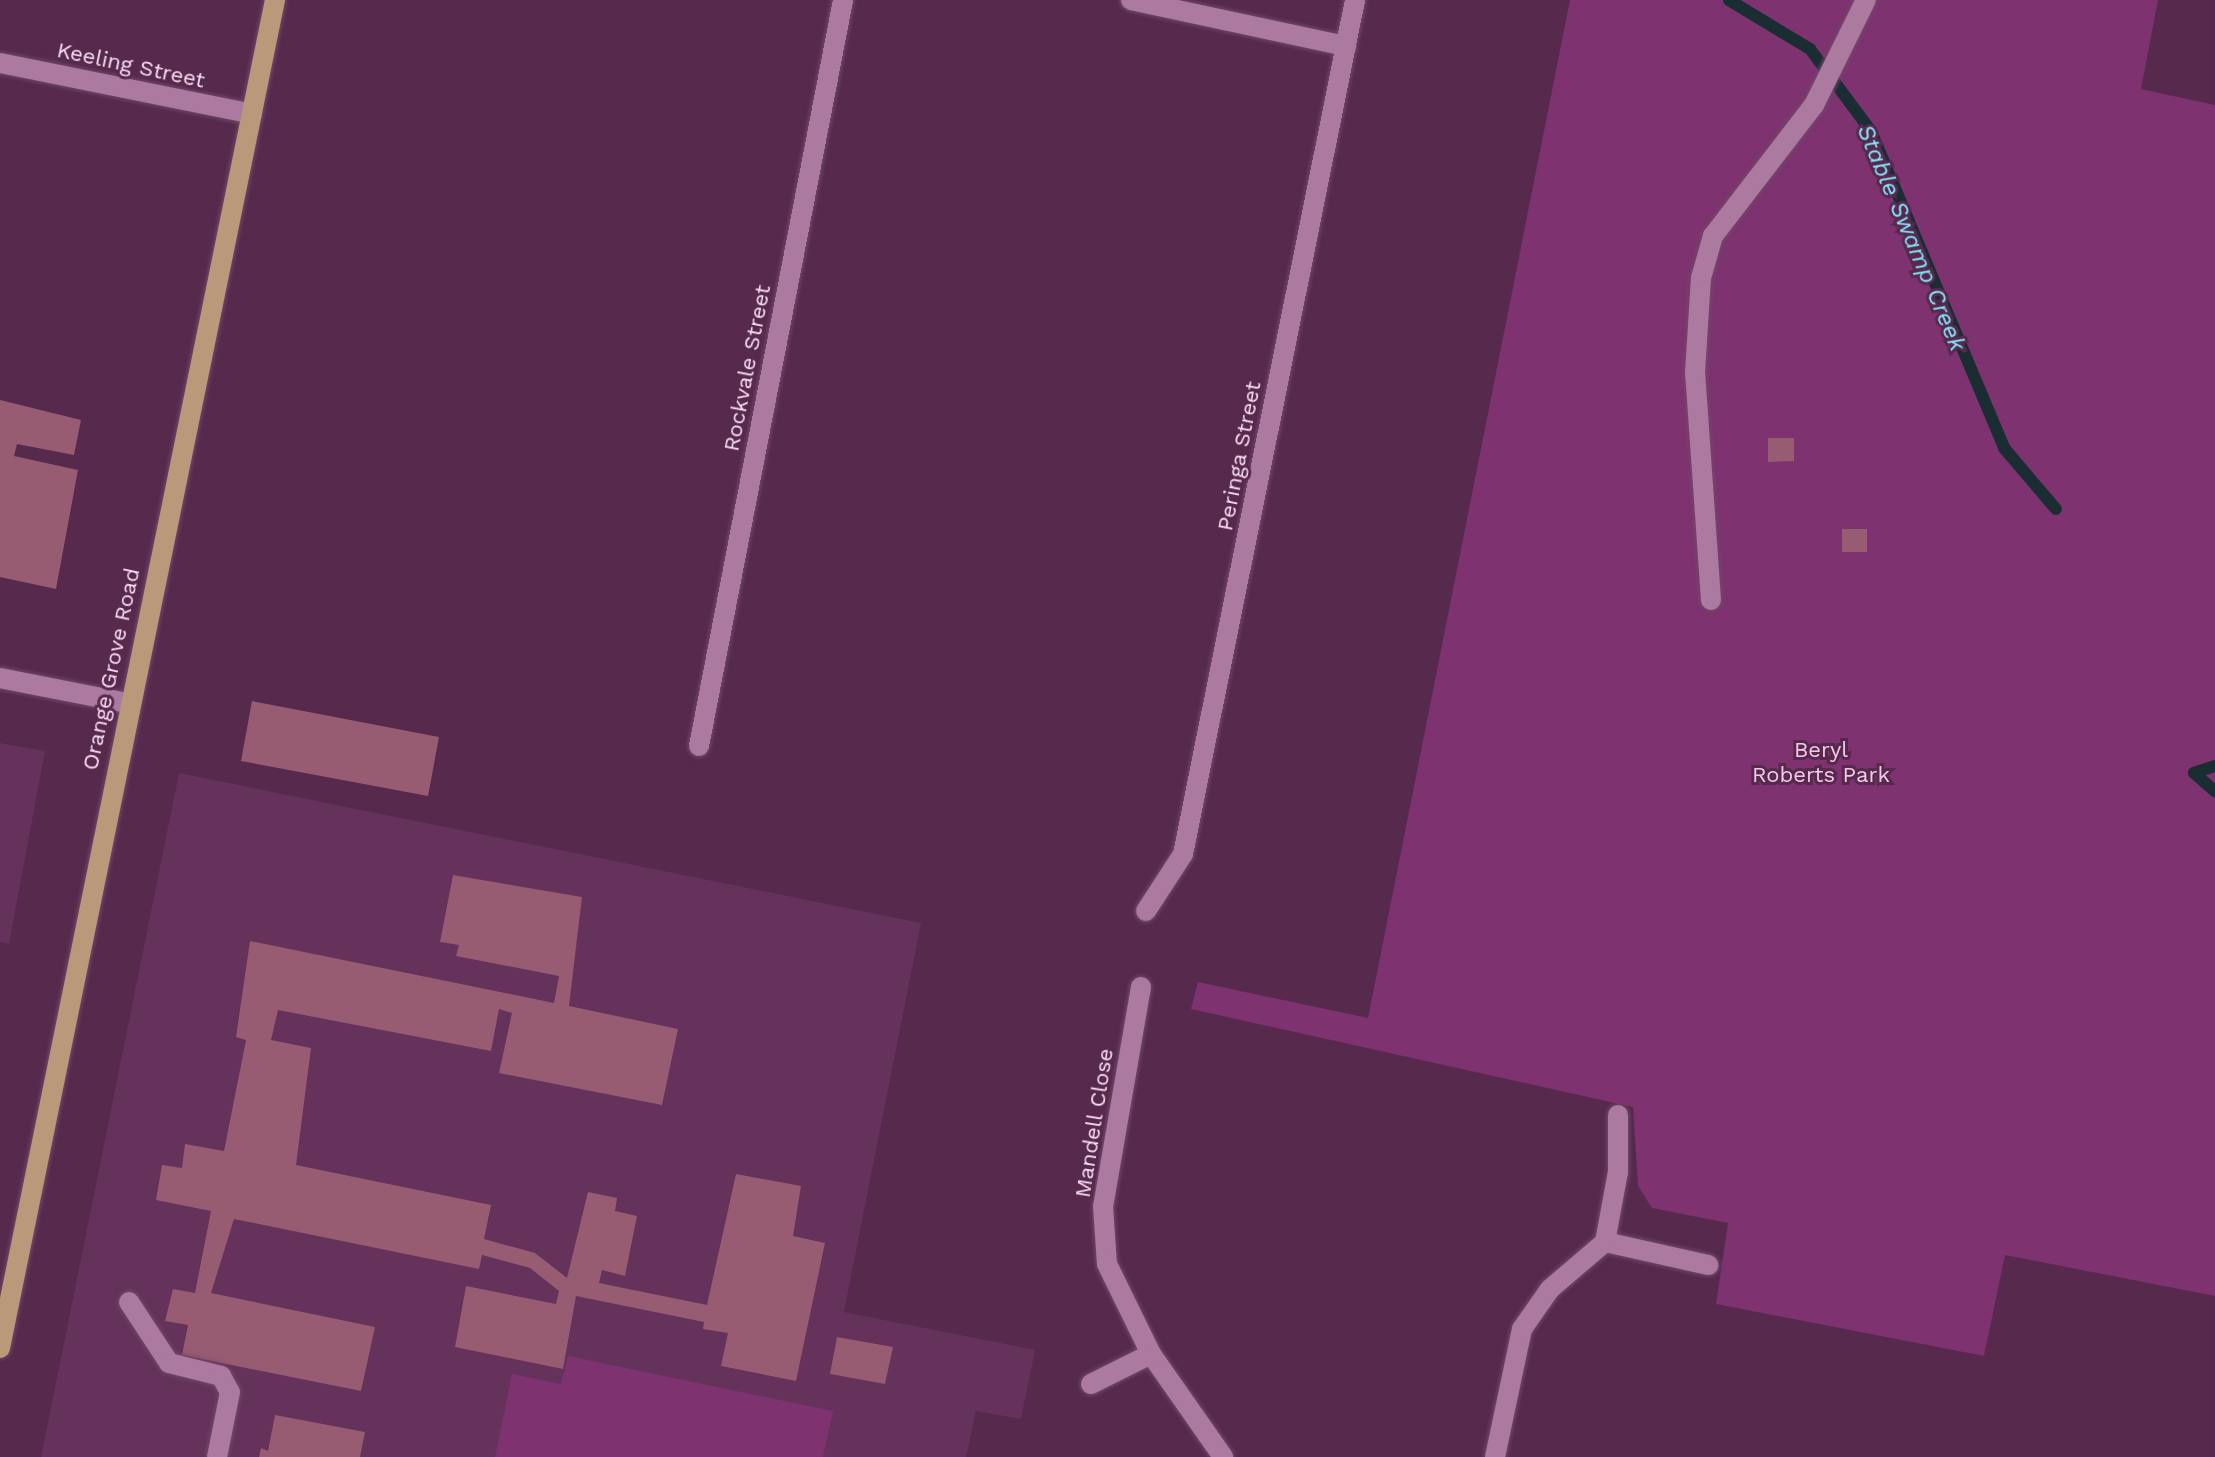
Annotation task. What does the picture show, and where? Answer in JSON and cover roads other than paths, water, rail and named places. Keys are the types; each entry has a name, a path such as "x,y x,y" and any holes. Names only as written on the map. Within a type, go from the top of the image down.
{"main road":[{"name":"Orange Grove Road","path":"0,1348 128,703 275,0"}],"street":[{"name":"Rockvale Street","path":"699,746 843,0"},
{"path":"1131,0 1346,46"},
{"name":"Peringa Street","path":"1146,911 1183,854 1355,0"},
{"path":"1711,600 1695,373 1701,278 1713,236 1814,105 1852,39 1866,0"},
{"name":"Keeling Street","path":"0,63 252,114"},
{"path":"0,678 128,703"},
{"name":"Mandell Close","path":"1141,987 1103,1206 1107,1264 1151,1354 1223,1457"},
{"path":"1495,1457 1522,1329 1550,1289 1605,1242 1618,1172 1618,1115"},
{"path":"1605,1242 1708,1265"},
{"path":"129,1302 145,1317 153,1342 169,1363 221,1376 225,1384 217,1457"},
{"path":"1091,1384 1151,1354"}],"waterway":[{"name":"Stable Swamp Creek","path":"1729,0 1810,49 1871,131 2004,448 2056,509"},
{"name":"Stable Swamp Creek","path":"2215,766 2194,773 2215,791"}],"park label":[{"name":"Beryl Roberts Park","path":"1821,762"}]}
